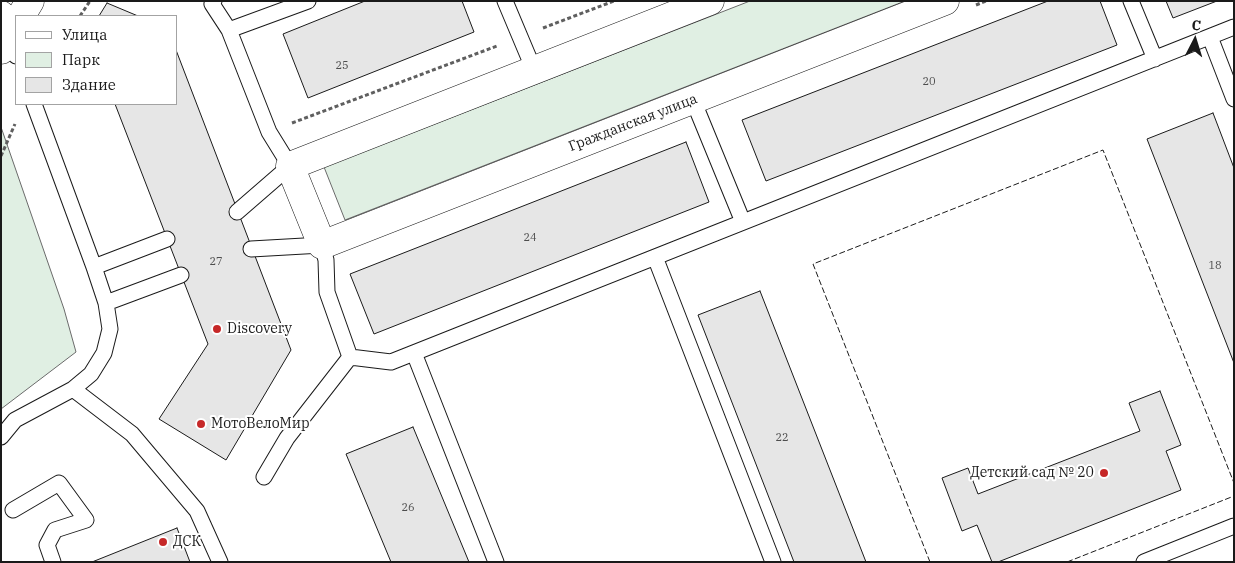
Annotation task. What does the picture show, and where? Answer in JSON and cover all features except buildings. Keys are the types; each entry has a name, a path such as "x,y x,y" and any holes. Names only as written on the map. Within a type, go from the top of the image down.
{"street":[{"path":"22,15 30,1"},
{"path":"322,245 290,166 710,1"},
{"name":"Гражданская улица","path":"322,245 945,1"}],"lane":[{"path":"214,1 212,4 230,30 268,132 290,166 237,212"},
{"path":"230,30 308,1"},
{"path":"505,1 534,70"},
{"path":"1131,1 1155,59"},
{"path":"350,356 391,362 1234,27"},
{"path":"1210,37 1234,99"},
{"path":"693,100 743,222"},
{"path":"1,437 15,420 73,389 91,374 104,354 110,329 106,304 94,267 34,105"},
{"path":"94,267 168,239"},
{"path":"251,249 322,245 326,260 327,292 350,356"},
{"path":"655,257 773,562"},
{"path":"106,304 181,275"},
{"path":"414,353 496,562"},
{"path":"264,477 287,438 350,356"},
{"path":"73,389 132,434 138,441 197,511 220,562"},
{"path":"13,510 59,484 86,520 55,530 47,545 53,562"},
{"path":"1144,562 1182,555 1234,526"}],"path":[{"path":"81,15 90,1"},
{"path":"268,132 614,1"},
{"path":"1,156 17,121"}],"green space":[{"path":"750,1 905,1 345,220 324,167"},
{"path":"1,127 64,309 76,352 1,409"}],"fence":[{"path":"930,562 813,264 1103,150 1234,483"},
{"path":"1067,562 1234,496"}],"place":[{"name":"Discovery","path":"217,329"},
{"name":"МотоВелоМир","path":"201,424"},
{"name":"Детский сад № 20","path":"1104,473"},
{"name":"ДСК","path":"163,542"}]}
